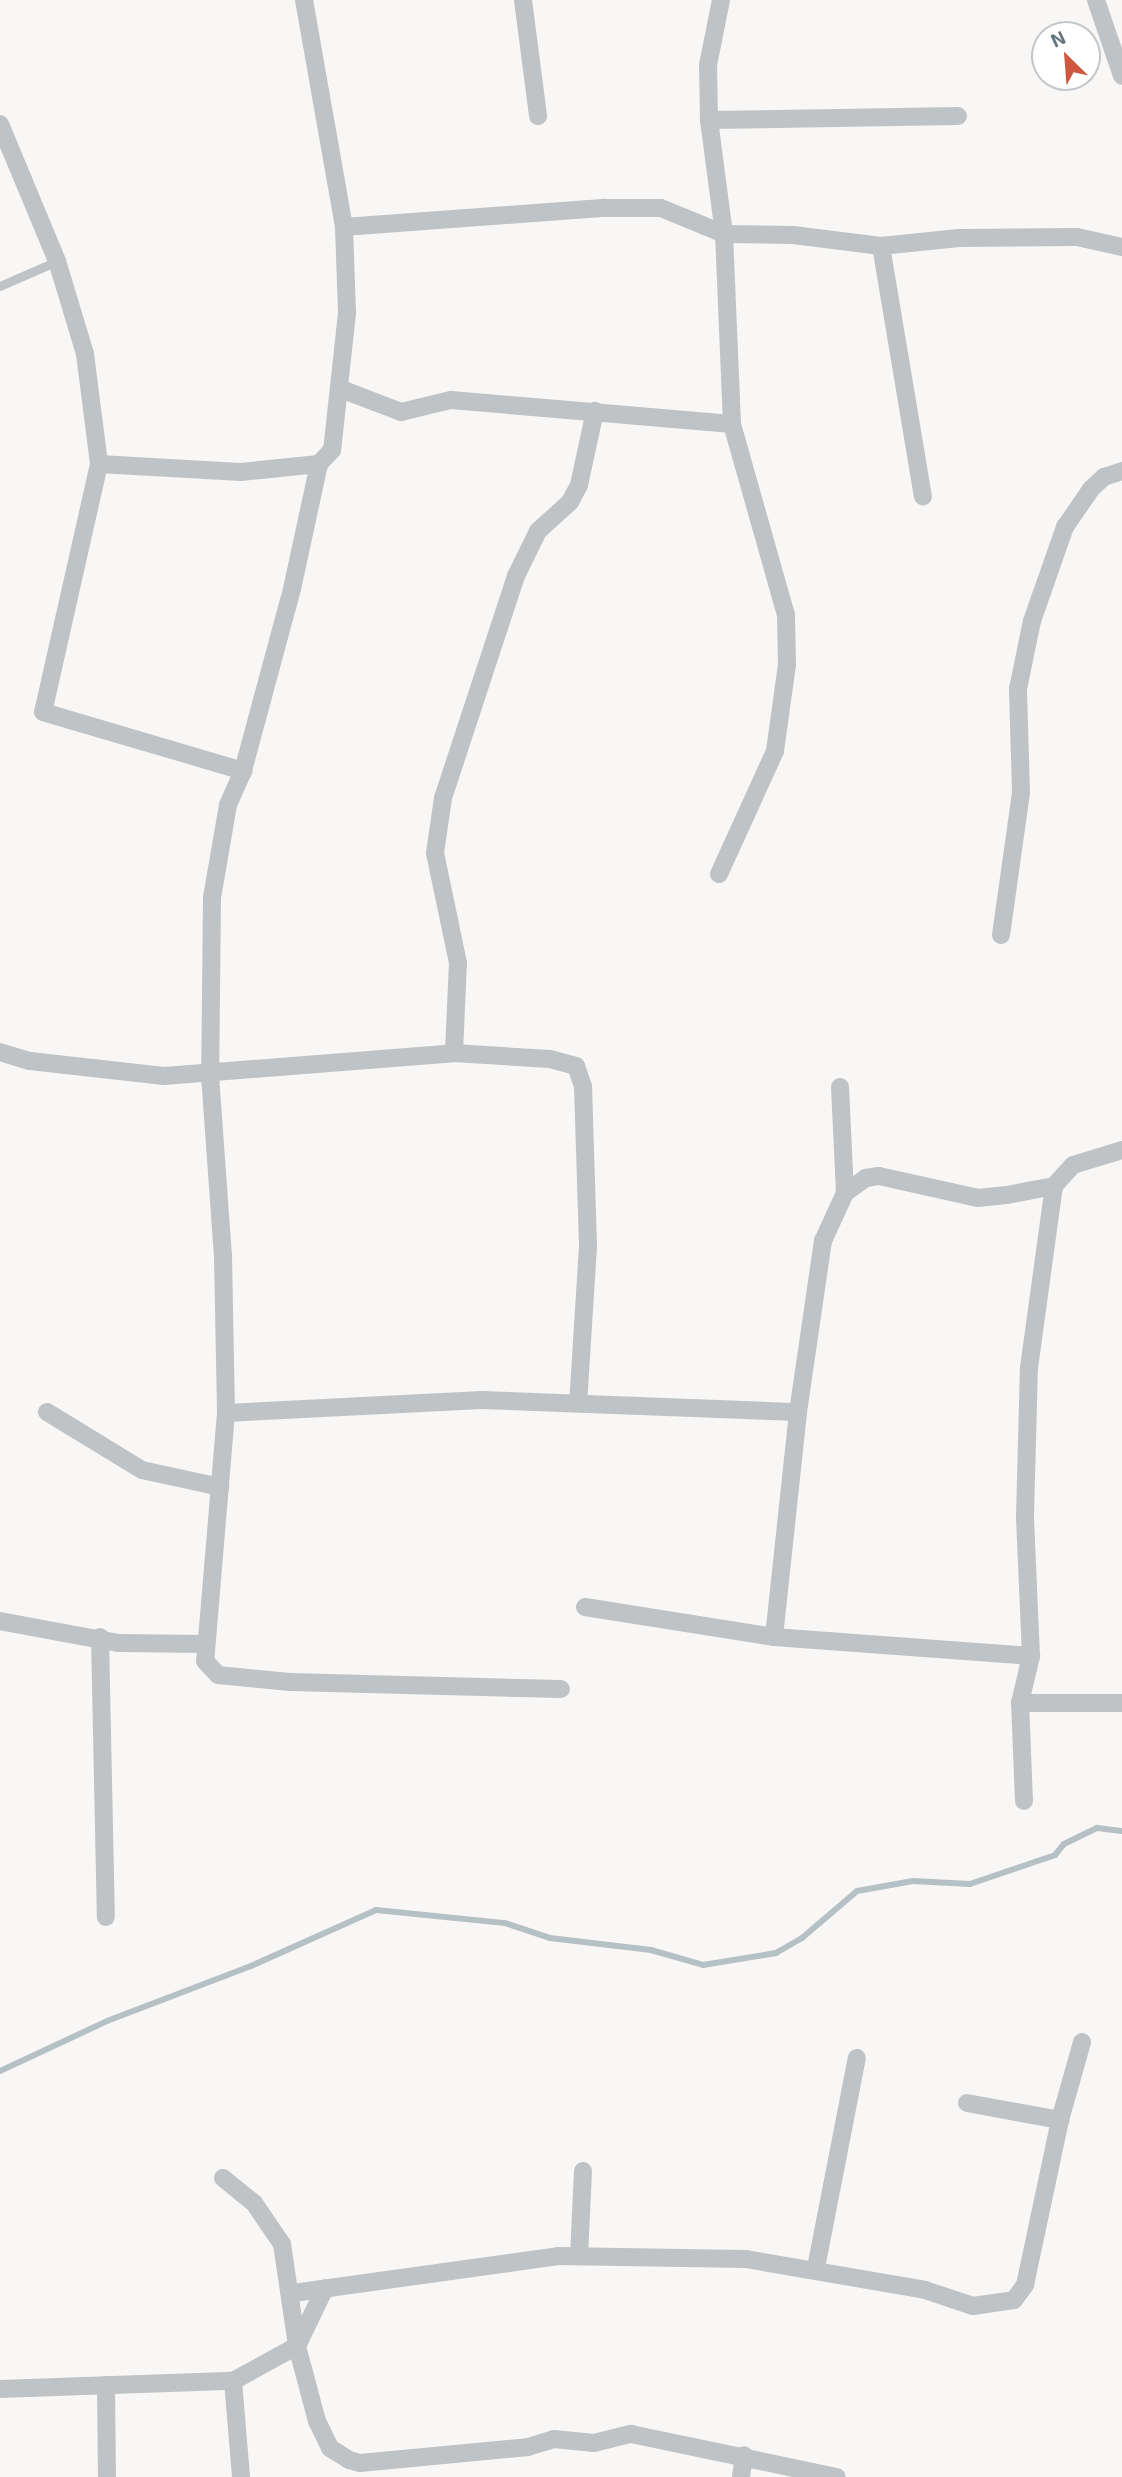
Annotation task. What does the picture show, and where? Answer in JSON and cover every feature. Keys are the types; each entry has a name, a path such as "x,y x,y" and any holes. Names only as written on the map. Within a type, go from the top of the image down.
{"street":[{"path":"304,0 344,227 347,313 341,389 332,450 319,464 292,589 243,771 228,805 212,898 210,1075 223,1256 226,1413 205,1661 211,1672 232,1678 561,1689"},
{"path":"523,0 538,116"},
{"path":"719,874 775,751 787,664 786,615 732,424 724,234 709,120 708,65 721,0"},
{"path":"1096,0 1122,76"},
{"path":"709,120 958,116"},
{"path":"0,124 57,261 85,354 99,464 43,712 243,771"},
{"path":"344,227 605,208 661,208 724,234 793,235 881,246 959,238 1077,237 1122,247"},
{"path":"881,246 923,496"},
{"path":"341,389 401,412 451,400 732,424"},
{"path":"454,1053 458,963 435,853 443,798 516,576 538,531 570,502 579,485 595,411"},
{"path":"99,464 241,472 319,464"},
{"path":"1001,935 1021,792 1018,689 1032,621 1065,527 1091,489 1104,477 1122,471"},
{"path":"0,1052 30,1061 122,1073 210,1075 230,1069 454,1053 550,1059 580,1071 588,1246 578,1403"},
{"path":"774,1637 798,1412 823,1241 845,1193 840,1087"},
{"path":"1024,1801 1020,1703 1031,1656 1025,1517 1029,1368 1054,1186 1073,1166 1122,1150"},
{"path":"845,1193 866,1178 878,1176 978,1198 1054,1186"},
{"path":"226,1413 482,1400 798,1412"},
{"path":"47,1412 142,1470 219,1487"},
{"path":"585,1607 774,1637 1031,1656"},
{"path":"0,1621 100,1637 119,1643 205,1644"},
{"path":"100,1637 106,1917"},
{"path":"1020,1703 1122,1703"},
{"path":"293,2293 472,2265 579,2256 746,2259 816,2268 954,2296 973,2306 1014,2300 1025,2285 1060,2120 1082,2042"},
{"path":"816,2268 857,2058"},
{"path":"967,2103 1060,2120"},
{"path":"579,2256 583,2171"},
{"path":"223,2178 254,2203 282,2244 293,2293 297,2346 317,2421 330,2448 360,2463 528,2447 554,2439 594,2443 631,2434 744,2455 837,2477"},
{"path":"0,2389 233,2381 297,2346 325,2288"},
{"path":"233,2381 241,2477"},
{"path":"106,2385 107,2477"},
{"path":"741,2477 744,2455"}],"lane":[{"path":"0,286 57,261"}],"waterway":[{"path":"0,2071 107,2021 251,1966 376,1910 505,1923 550,1938 651,1950 703,1965 776,1953 802,1938 857,1891 913,1881 970,1884 1055,1855 1064,1844 1097,1828 1122,1831"}]}
